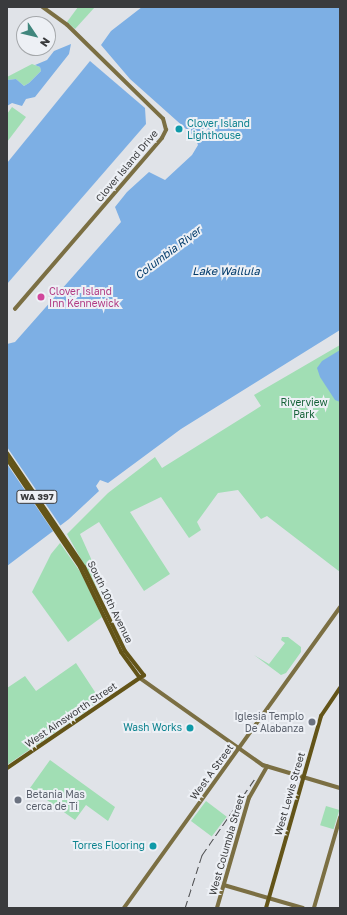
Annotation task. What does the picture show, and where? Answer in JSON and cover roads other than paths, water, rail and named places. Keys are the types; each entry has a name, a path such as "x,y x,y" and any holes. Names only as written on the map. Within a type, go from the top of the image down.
{"main road":[{"name":"South 10th Avenue","path":"7,453 66,543"},
{"name":"South 10th Avenue","path":"7,458 91,579 125,650 143,678"},
{"name":"West Ainsworth Street","path":"7,768 143,678"},
{"name":"West Lewis Street","path":"266,908 321,716 340,688"}],"street":[{"name":"Clover Island Drive","path":"15,309 162,138 166,130 161,118 68,25 42,7"},
{"name":"West A Street","path":"124,908 340,607"},
{"name":"South 10th Avenue","path":"143,678 267,767 340,788"},
{"name":"West Columbia Street","path":"217,908 250,795 267,767"},
{"path":"314,908 340,818"},
{"path":"224,885 303,908"}],"water":[{"name":"Lake Wallula","path":"142,7 340,7 340,330 181,429 108,483 100,480 96,486 99,491 69,519 7,566 7,344 15,342 121,222 115,207 127,192 149,172 165,180 192,155 198,145 195,137 130,79 101,45 111,31"},
{"path":"71,44 69,54 35,97 26,99 22,106 12,103 7,106 7,80 16,79 24,86 29,83 41,71 40,67 35,65 47,60 50,56 56,56 56,50"},
{"path":"90,61 145,108 146,124 7,284 7,163"},
{"path":"340,350 340,402 335,400 320,377 317,368 322,361"}],"railway":[{"path":"185,908 202,855 256,777"}],"place":[{"name":"Clover Island Lighthouse","path":"179,129"},
{"name":"Clover Island Inn Kennewick","path":"41,297"},
{"name":"Iglesia Templo De Alabanza","path":"312,722"},
{"name":"Wash Works","path":"190,728"},
{"name":"Betania Mas cerca de Ti","path":"18,800"},
{"name":"Torres Flooring","path":"153,846"}],"water label":[{"name":"Columbia River","path":"168,253"}],"park label":[{"name":"Riverview Park","path":"304,408"}]}
